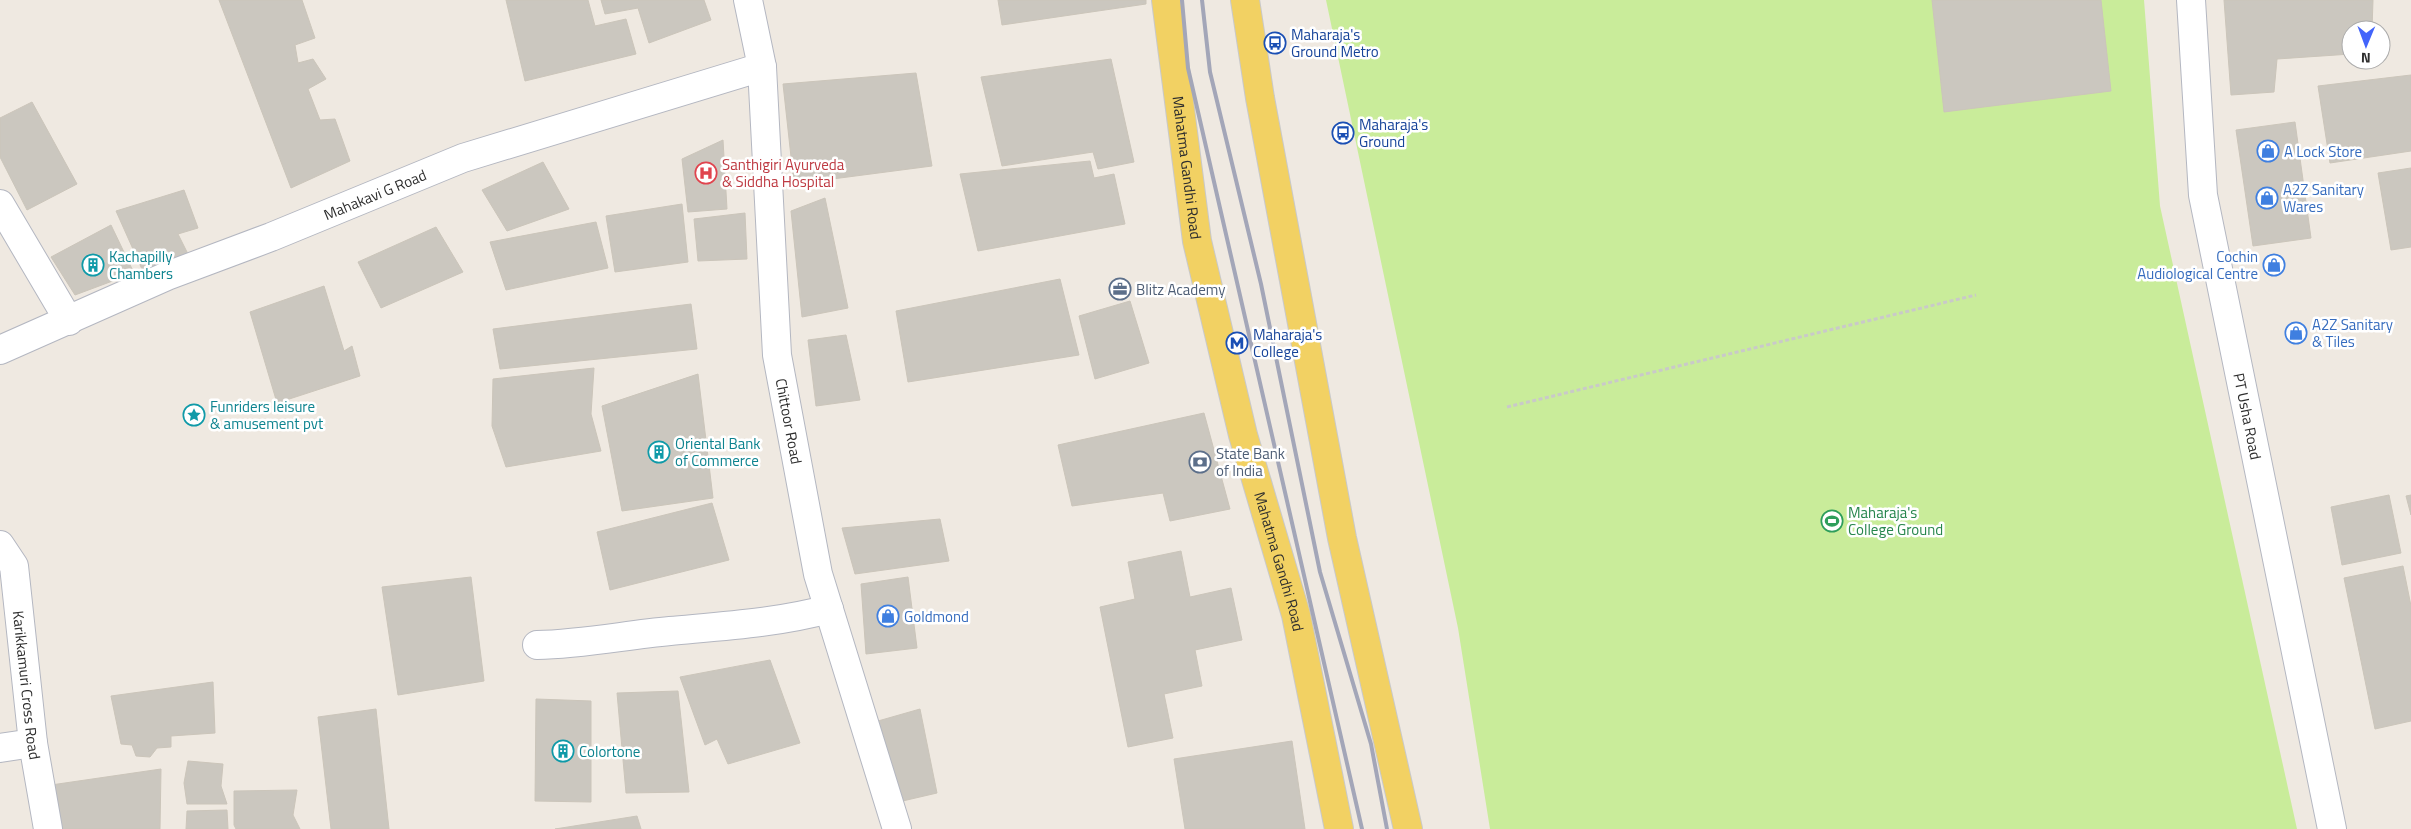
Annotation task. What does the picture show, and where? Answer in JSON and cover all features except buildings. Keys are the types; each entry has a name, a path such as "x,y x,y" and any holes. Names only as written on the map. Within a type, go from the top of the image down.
{"main road":[{"name":"Mahatma Gandhi Road","path":"1166,0 1198,241 1242,435 1296,615 1339,829"},
{"path":"1245,0 1260,98 1342,538 1408,829"}],"street":[{"name":"Chittoor Road","path":"748,0 762,67 777,355 818,574 896,829"},
{"name":"PT Usha Road","path":"2191,0 2203,195 2332,829"},
{"name":"Mahakavi G Road","path":"0,350 168,276 280,233 463,158 762,67"},
{"path":"0,204 69,320"},
{"name":"Karikkamuri Cross Road","path":"0,545 14,566 33,743 48,829"},
{"path":"537,645 597,642 669,632 764,623 829,609"},
{"path":"0,748 33,743"}],"path":[{"path":"1507,407 1976,294"}],"green space":[{"name":"Maharaja's College Ground","path":"1326,0 2144,0 2160,206 2297,829 1490,829 1458,628"}],"railway":[{"path":"1182,0 1188,68 1362,829"},
{"path":"1202,0 1210,72 1261,284 1320,572 1371,744 1387,829"}],"place":[{"name":"Maharaja's Ground Metro","path":"1275,43"},
{"name":"Maharaja's Ground","path":"1343,133"},
{"name":"A Lock Store","path":"2268,151"},
{"name":"Santhigiri Ayurveda & Siddha Hospital","path":"706,173"},
{"name":"A2Z Sanitary Wares","path":"2267,198"},
{"name":"Kachapilly Chambers","path":"93,265"},
{"name":"Cochin Audiological Centre","path":"2274,265"},
{"name":"Blitz Academy","path":"1120,289"},
{"name":"A2Z Sanitary & Tiles","path":"2296,333"},
{"name":"Maharaja's College","path":"1237,343"},
{"name":"Funriders leisure & amusement pvt","path":"194,415"},
{"name":"Oriental Bank of Commerce","path":"659,452"},
{"name":"State Bank of India","path":"1200,462"},
{"name":"Maharaja's College Ground","path":"1832,521"},
{"name":"Goldmond","path":"888,616"},
{"name":"Colortone","path":"563,751"}]}
